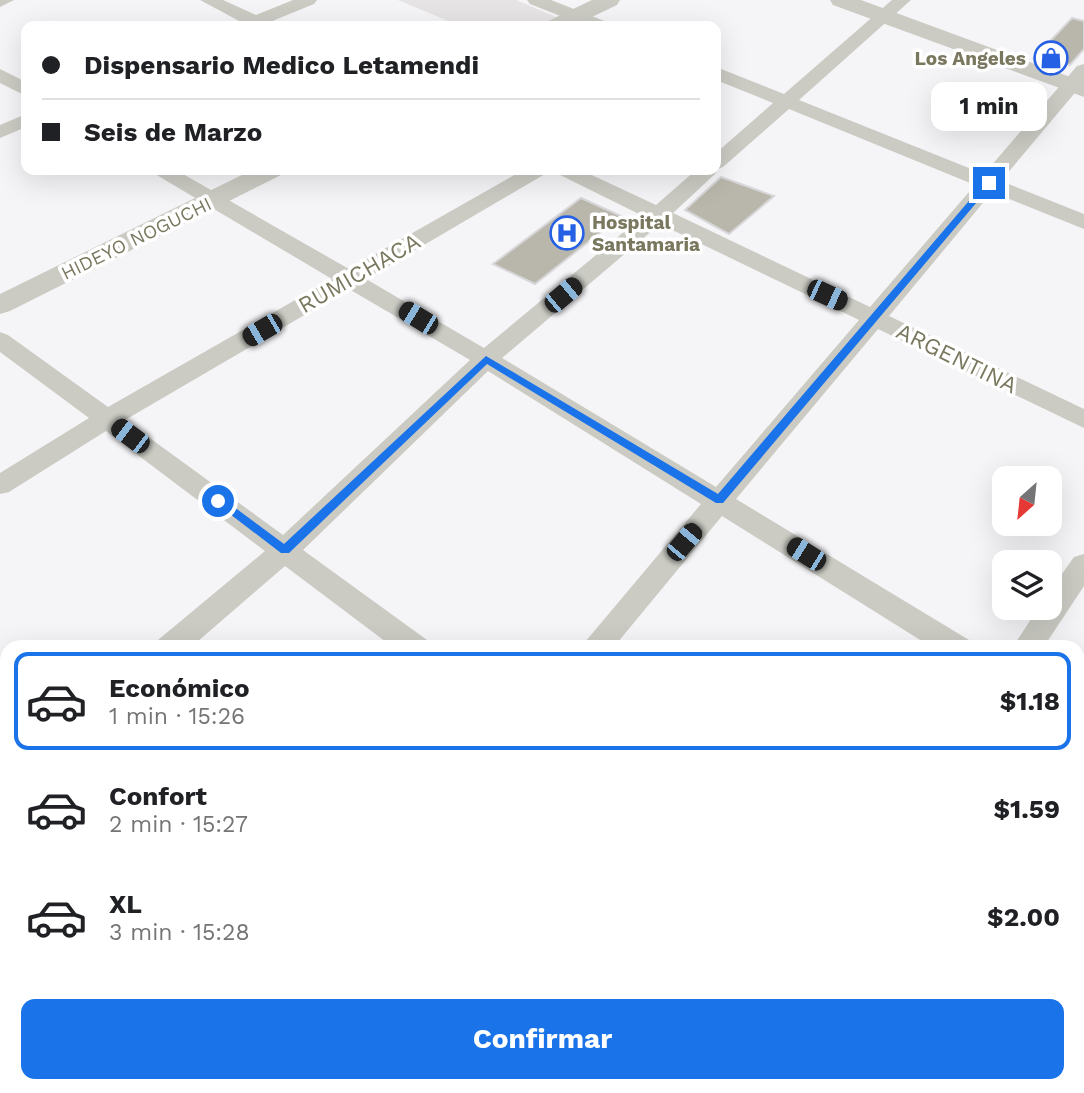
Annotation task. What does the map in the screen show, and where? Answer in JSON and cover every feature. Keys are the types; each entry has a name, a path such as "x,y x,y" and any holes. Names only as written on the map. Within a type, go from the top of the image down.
{"street":[{"path":"0,2 5,0"},
{"path":"209,0 248,21"},
{"path":"263,21 308,0"},
{"path":"536,0 566,21 609,0"},
{"path":"602,640 874,317 1080,81 841,0"},
{"path":"721,158 902,0"},
{"path":"0,75 21,87"},
{"path":"721,75 1084,222"},
{"path":"0,132 21,122"},
{"path":"171,175 486,359 945,640"},
{"name":"HIDEYO NOGUCHI","path":"0,305 262,175"},
{"name":"RUMICHACA","path":"0,485 107,419 529,175"},
{"name":"ARGENTINA","path":"576,175 1084,419"},
{"path":"178,640 285,550 486,359 702,175"},
{"path":"0,340 405,640"},
{"path":"1032,640 1084,564"}],"shaded area":[{"path":"398,0 516,0 556,17 547,21 448,21"}],"building":[{"path":"1072,18 1084,21 1084,49 1070,65 1034,58"},
{"path":"721,177 774,196 729,234 685,210"},
{"name":"Hospital Santamaria","path":"581,198 621,216 535,284 493,264"}],"place":[{"name":"Los Angeles","path":"1051,58"},
{"name":"Hospital Santamaria","path":"567,233"}],"route":[{"path":"218,501 285,550 486,359 719,500 989,183"}]}
